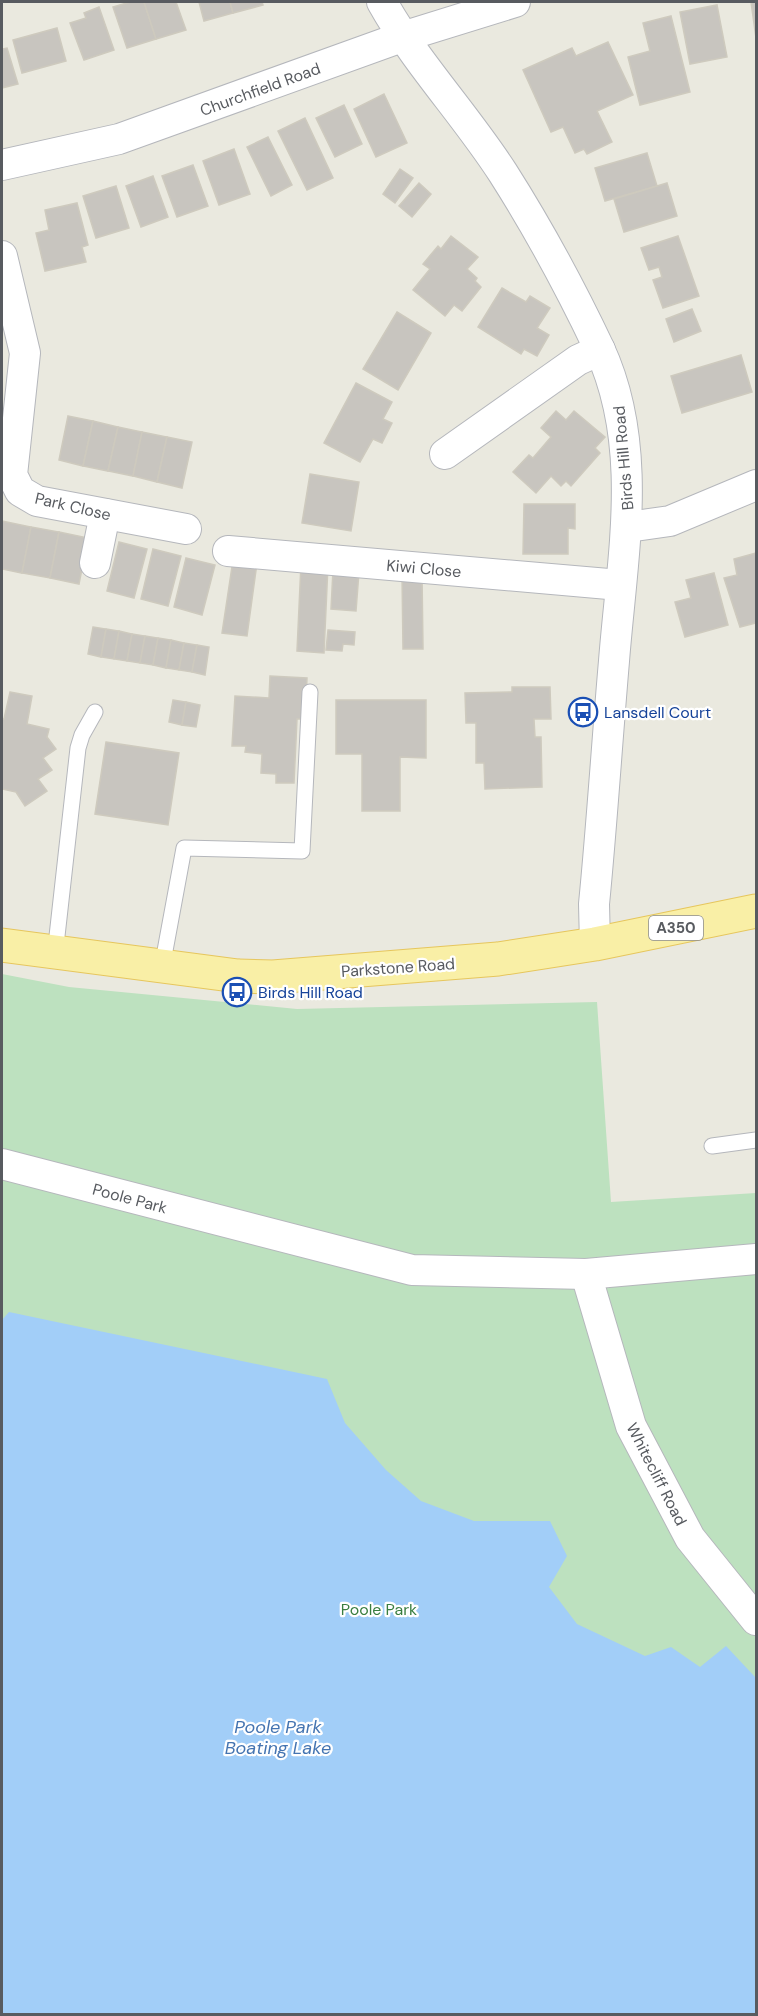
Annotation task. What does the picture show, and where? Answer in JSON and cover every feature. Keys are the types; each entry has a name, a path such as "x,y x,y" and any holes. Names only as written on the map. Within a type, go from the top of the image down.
{"main road":[{"name":"Parkstone Road","path":"2,945 55,954 238,976 273,977 498,959 595,944 756,911"}],"street":[{"name":"Birds Hill Road","path":"382,2 402,37 502,172 549,252 600,350 622,410 628,527 620,585 594,904 595,944"},
{"name":"Churchfield Road","path":"2,165 119,139 402,37 515,2"},
{"name":"Park Close","path":"2,256 25,353 12,475 20,491 37,501 186,529"},
{"path":"445,454 578,360 600,350"},
{"path":"628,527 670,521 756,485"},
{"path":"95,563 105,514"},
{"name":"Kiwi Close","path":"228,551 620,585"},
{"name":"Poole Park","path":"2,1164 412,1270 586,1274 756,1259"},
{"name":"Whitecliff Road","path":"586,1274 631,1425 690,1538 756,1620"}],"lane":[{"path":"162,967 184,848 302,851 310,692"},
{"path":"55,954 78,748 82,735 95,712"},
{"path":"712,1146 756,1140"}],"green space":[{"name":"Poole Park","path":"2,974 69,987 297,1009 597,1002 611,1202 756,1193 756,2014 2,2014"}],"water":[{"name":"Poole Park Boating Lake","path":"9,1312 327,1379 345,1423 386,1470 421,1501 474,1521 550,1521 567,1556 549,1587 577,1624 645,1656 671,1647 700,1667 726,1646 756,1678 756,2014 2,2014 2,1320"}],"building":[{"path":"130,2 144,2 156,39 127,48 113,7"},
{"path":"144,2 176,2 186,30 156,39"},
{"path":"199,2 230,2 233,13 204,21"},
{"path":"230,2 262,2 263,5 233,13"},
{"path":"751,2 756,2 756,38"},
{"path":"717,5 727,57 690,64 680,12"},
{"path":"99,7 114,50 84,60 70,23 86,18 84,13"},
{"path":"671,16 690,92 640,105 628,57 650,51 643,23"},
{"path":"57,28 66,61 22,73 13,40"},
{"path":"608,42 633,95 597,111 612,142 587,154 584,149 575,153 563,127 551,132 523,70 572,48 576,56"},
{"path":"7,48 18,84 2,88 2,49"},
{"path":"384,94 407,143 376,157 354,109"},
{"path":"344,105 362,144 335,157 316,118"},
{"path":"305,118 333,178 307,190 278,131"},
{"path":"268,137 292,185 271,196 247,147"},
{"path":"234,149 250,194 219,205 203,161"},
{"path":"647,153 657,186 605,201 595,168"},
{"path":"193,165 208,206 177,217 162,176"},
{"path":"400,169 413,178 395,203 383,194"},
{"path":"153,176 168,217 141,227 126,186"},
{"path":"419,183 431,194 412,217 399,206"},
{"path":"667,183 677,216 624,232 614,199"},
{"path":"116,186 129,228 96,238 83,196"},
{"path":"77,203 88,245 82,247 86,262 45,271 36,233 49,230 45,210"},
{"path":"451,236 478,257 467,269 477,278 475,281 481,287 462,311 454,305 445,316 413,290 430,269 423,264 438,246 441,249"},
{"path":"678,236 699,296 663,308 653,280 662,277 659,267 649,270 641,248"},
{"path":"502,288 526,302 530,296 550,308 537,328 549,335 537,356 524,349 521,354 478,327"},
{"path":"692,309 701,331 674,342 666,319"},
{"path":"397,312 431,333 398,390 363,369"},
{"path":"741,355 752,392 682,413 671,376"},
{"path":"356,383 392,402 383,419 392,423 382,443 373,439 360,462 324,443"},
{"path":"556,411 566,420 574,411 605,437 595,448 600,453 571,486 566,481 561,486 551,476 536,493 513,472 529,455 533,458 551,437 541,428"},
{"path":"68,416 93,421 83,466 59,460"},
{"path":"93,421 118,427 108,471 83,466"},
{"path":"118,427 142,432 133,476 108,471"},
{"path":"142,432 167,437 157,482 133,476"},
{"path":"167,437 192,442 182,488 157,482"},
{"path":"310,474 359,482 351,531 302,523"},
{"path":"524,504 575,504 575,529 568,528 568,554 523,554"},
{"path":"2,521 31,527 22,573 2,569"},
{"path":"31,527 59,532 50,578 22,573"},
{"path":"59,532 88,538 79,584 50,578"},
{"path":"119,542 147,549 134,598 107,591"},
{"path":"153,549 181,556 168,606 141,599"},
{"path":"756,553 756,623 740,627 724,578 737,575 734,559"},
{"path":"186,558 215,565 202,615 174,607"},
{"path":"233,560 257,563 247,636 222,633"},
{"path":"301,564 328,565 324,653 297,651"},
{"path":"333,570 359,572 356,611 331,609"},
{"path":"714,573 728,625 685,637 675,602 691,598 686,580"},
{"path":"402,574 422,574 423,649 403,649"},
{"path":"93,627 106,629 101,657 88,654"},
{"path":"106,629 119,631 114,659 101,657"},
{"path":"328,630 355,632 354,645 343,644 342,651 326,650"},
{"path":"119,631 132,634 127,661 114,659"},
{"path":"132,634 145,636 140,663 127,661"},
{"path":"145,636 158,638 153,665 140,663"},
{"path":"158,638 171,640 166,668 153,665"},
{"path":"171,640 184,643 179,670 166,668"},
{"path":"184,643 197,645 192,672 179,670"},
{"path":"197,645 209,647 205,675 192,672"},
{"path":"270,676 307,678 305,719 297,719 294,783 276,783 276,774 261,773 262,754 245,752 246,746 232,746 235,696 269,698"},
{"path":"512,687 550,687 551,719 534,719 535,737 541,737 542,787 485,789 484,763 476,763 476,723 466,723 465,693 512,692"},
{"path":"10,692 32,696 27,724 49,729 47,737 56,749 43,758 52,770 38,779 47,791 25,806 16,792 2,789 2,719 4,719"},
{"path":"173,700 186,702 182,725 169,722"},
{"path":"336,700 426,700 426,758 400,757 400,811 362,811 362,754 336,754"},
{"path":"186,702 200,705 196,727 182,725"},
{"path":"106,742 179,753 168,825 95,814"}],"place":[{"name":"Lansdell Court","path":"583,712"},
{"name":"Birds Hill Road","path":"237,992"}]}
